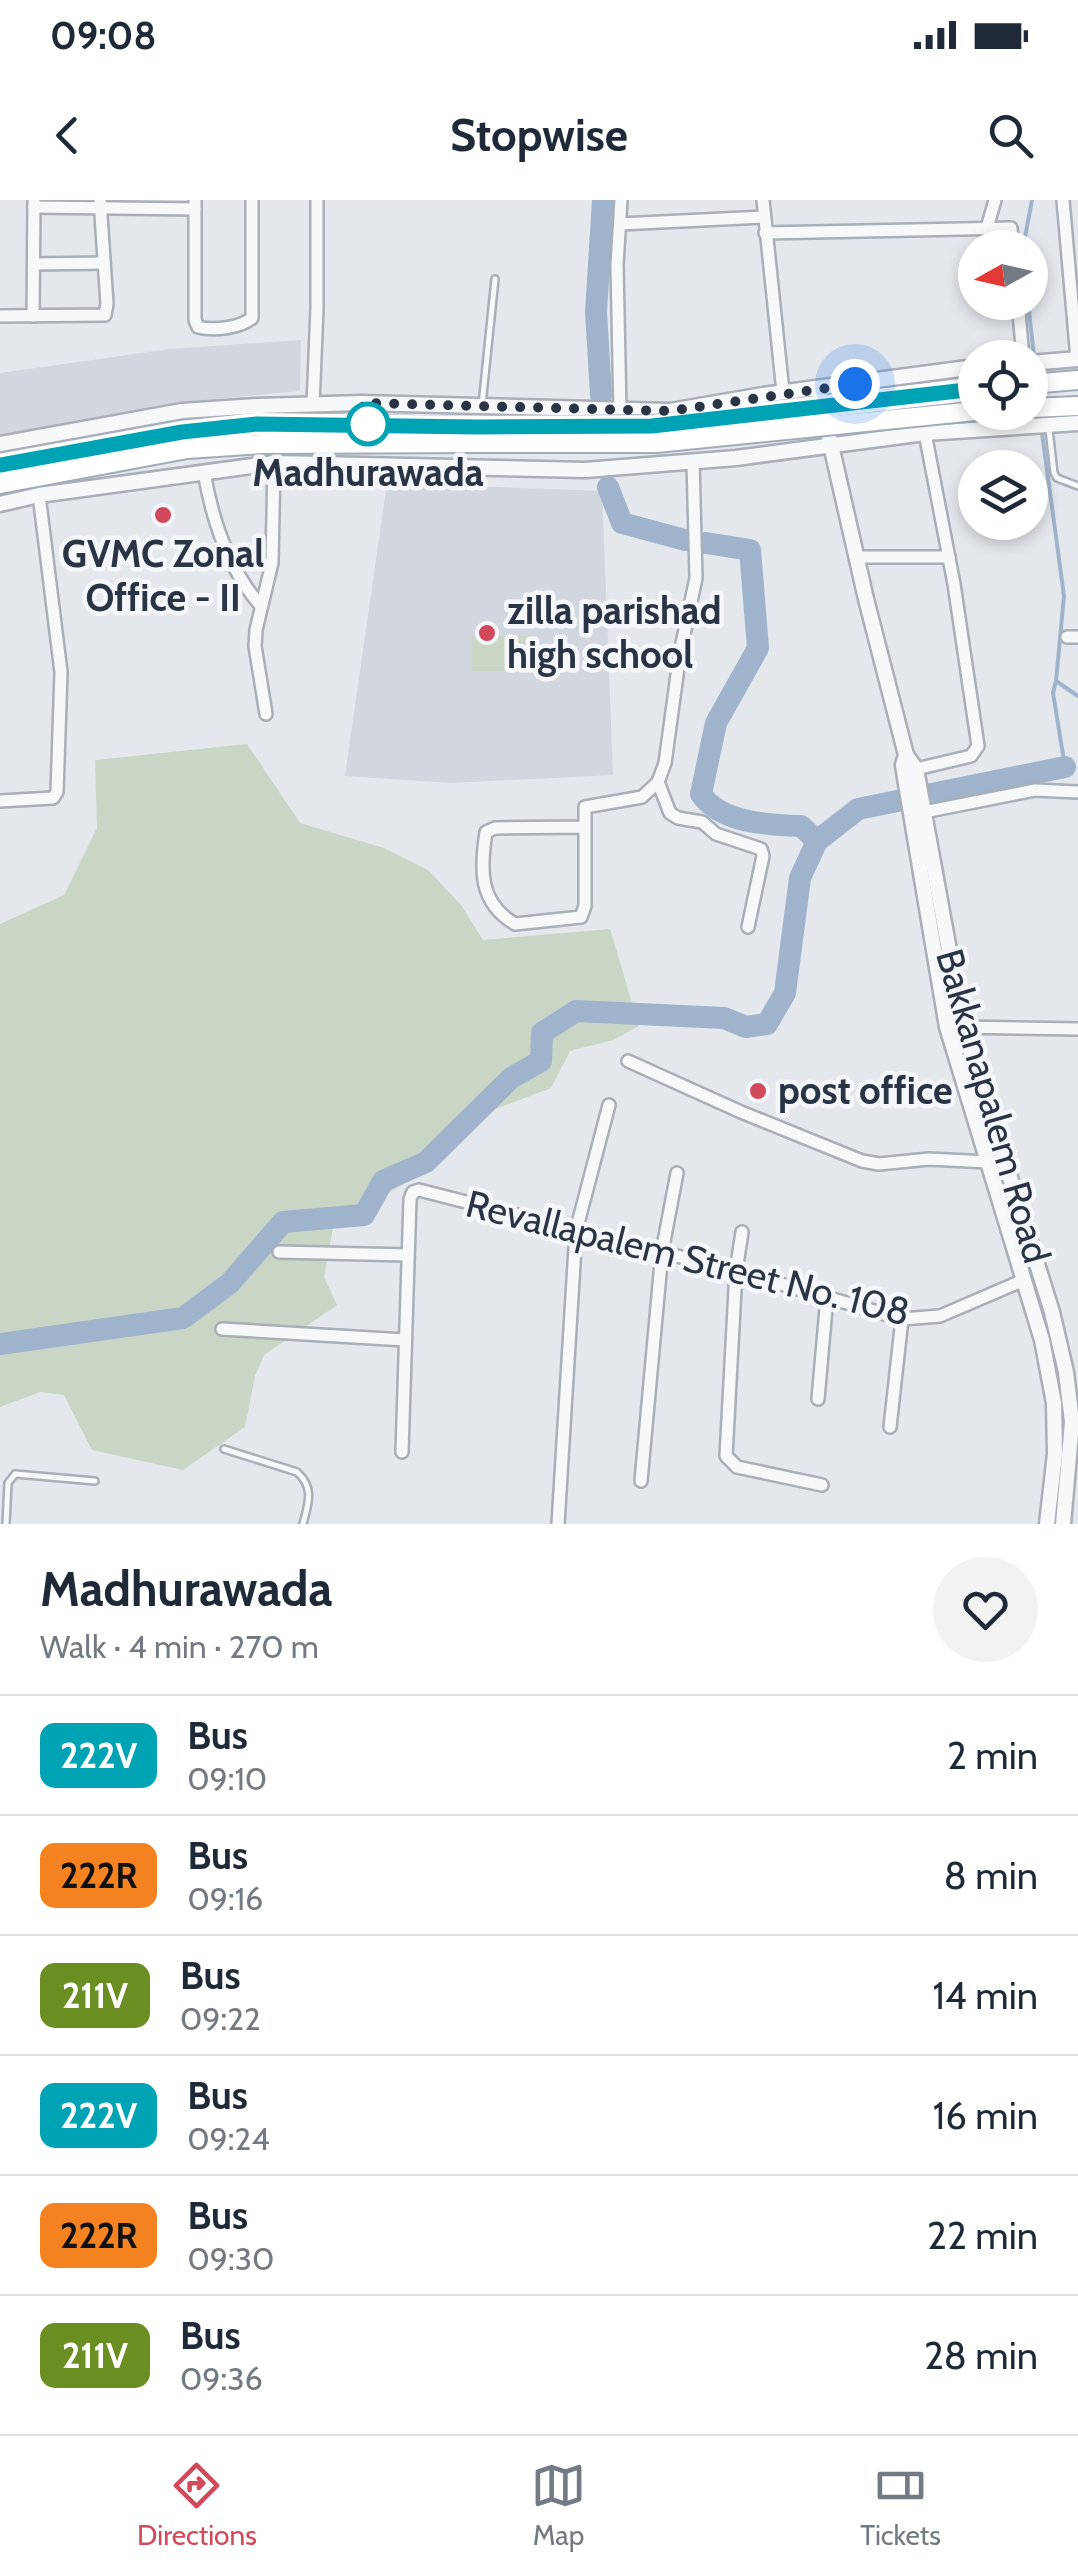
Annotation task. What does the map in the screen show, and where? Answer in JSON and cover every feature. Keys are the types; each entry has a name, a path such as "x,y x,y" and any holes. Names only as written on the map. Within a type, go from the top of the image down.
{"main road":[{"path":"1048,382 1078,380"},
{"path":"0,465 182,432 257,424 652,426 958,391"},
{"path":"1048,411 1078,406"},
{"path":"0,484 187,449 340,442 479,426 656,443 958,413"}],"street":[{"path":"33,316 34,203 195,204 195,320 198,327 206,329 240,325 252,318 253,310 252,200"},
{"path":"314,405 318,308 316,200"},
{"path":"620,412 621,200"},
{"path":"762,200 783,392"},
{"path":"987,228 995,200"},
{"path":"1048,362 1078,360 1063,200"},
{"path":"0,316 105,315 100,204"},
{"path":"620,224 764,217"},
{"path":"766,233 1011,230"},
{"path":"34,264 104,263"},
{"path":"0,444 182,411 362,403 479,426 670,411 958,370"},
{"path":"818,388 828,446 906,755 903,764 913,774 956,1027 988,1162 1042,1340 1054,1404 1055,1454 1047,1524"},
{"path":"1048,414 1078,423"},
{"path":"0,504 39,495 274,463 585,470 693,462 958,426"},
{"path":"913,774 972,756 978,746 949,556 925,432"},
{"path":"584,827 495,828 486,832 484,891 491,904 514,924 581,917 585,906 584,807 642,797 658,782 665,763 680,653 696,578 693,462"},
{"path":"266,714 255,646 274,543 274,463"},
{"path":"204,472 222,539 245,588 261,606"},
{"path":"0,800 52,798 56,792 61,672 39,495"},
{"path":"856,557 949,556"},
{"path":"658,782 670,813 702,822 716,834 760,849 763,856 748,926"},
{"path":"919,808 1034,790 1078,792"},
{"path":"956,1027 1078,1029"},
{"name":"Bakkanapalem Road","path":"956,1027 1052,1312 1066,1372 1075,1422 1064,1524"},
{"path":"628,1061 837,1152 879,1164 919,1159 988,1162"},
{"path":"558,1524 576,1231 609,1105"},
{"path":"641,1481 662,1252 677,1173"},
{"name":"Revallapalem Street No. 108","path":"408,1255 410,1199 413,1192 426,1191 736,1271 902,1319 940,1316 1024,1280"},
{"path":"742,1232 736,1271 726,1456 737,1468 822,1485"},
{"path":"279,1252 408,1255 402,1452"},
{"path":"818,1399 821,1295"},
{"path":"890,1427 902,1319"},
{"path":"222,1329 406,1340"}],"lane":[{"path":"479,426 496,279"},
{"path":"1044,430 1057,478 1078,486"},
{"path":"409,484 412,466"},
{"path":"224,1449 297,1472 305,1479 310,1497 303,1524"},
{"path":"6,1524 8,1483 15,1474 95,1481"}],"shaded area":[{"path":"301,340 300,391 183,402 0,434 0,373 170,349"},
{"name":"zilla parishad high school","path":"387,483 602,491 613,775 452,783 345,776"}],"green space":[{"path":"472,636 531,636 532,671 472,671"},
{"path":"247,744 300,823 384,848 428,870 461,905 483,940 610,929 639,1026 613,1040 570,1051 551,1088 485,1113 462,1140 408,1181 333,1228 324,1277 337,1305 264,1355 255,1376 245,1427 183,1470 92,1450 64,1395 40,1392 0,1407 0,924 64,895 97,828 95,760"}],"waterway":[{"path":"601,395 596,312 603,200"},
{"path":"1026,230 1032,200"},
{"path":"1030,320 1032,340"},
{"path":"1042,433 1064,596 1056,681"},
{"path":"608,487 622,523 685,540"},
{"path":"706,543 750,550 758,648 716,723 701,794 709,804 733,817 801,826 817,841"},
{"path":"1065,767 1053,693 1056,681 1078,696"},
{"path":"0,1344 183,1318 230,1283 283,1222 364,1215 383,1181 426,1162 511,1078 541,1061 542,1033 576,1011 724,1018 746,1027 767,1024 785,993 800,878 817,841 858,809 1065,767"}],"bus line":[{"name":"222V","path":"0,465 182,432 257,424 652,426 958,391"}],"place":[{"name":"Madhurawada","path":"368,424"},
{"name":"GVMC Zonal Office - II","path":"163,515"},
{"name":"zilla parishad high school","path":"487,633"},
{"name":"post office","path":"758,1091"}],"route":[{"path":"368,424 362,403 670,411 855,384"}]}
